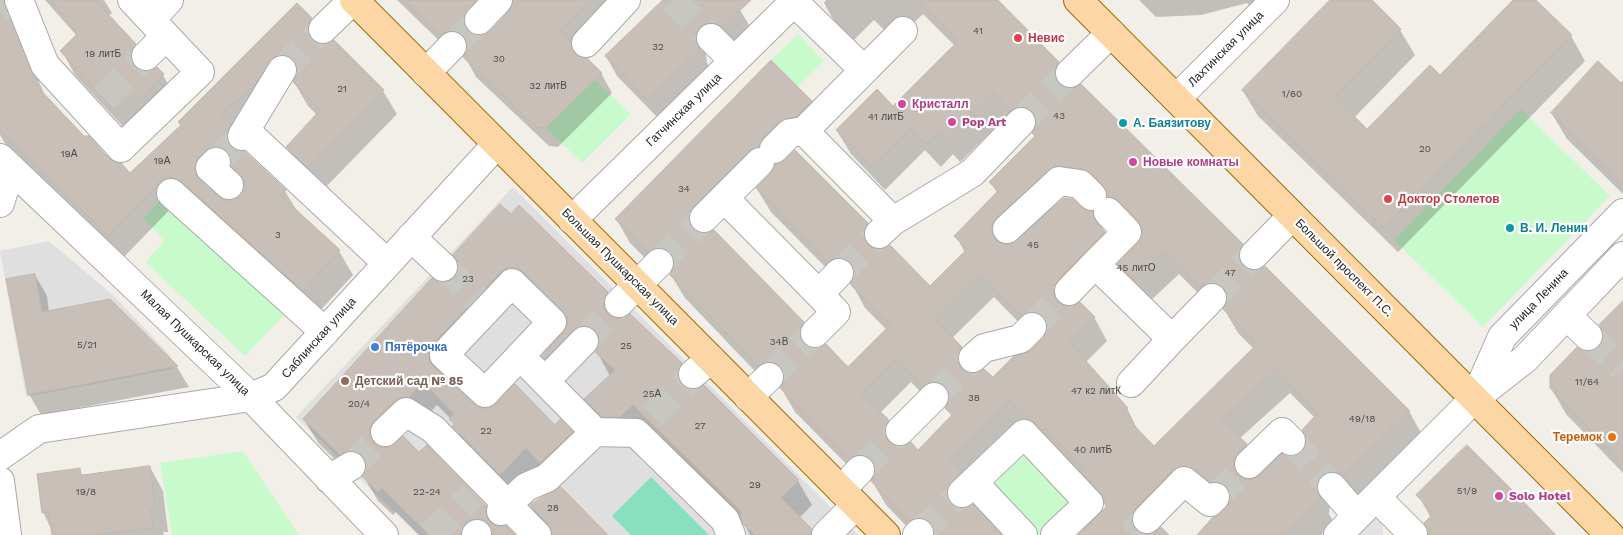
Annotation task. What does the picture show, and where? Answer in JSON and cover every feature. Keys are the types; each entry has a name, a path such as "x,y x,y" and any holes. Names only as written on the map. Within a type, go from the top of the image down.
{"main road":[{"name":"Большая Пушкарская улица","path":"353,0 572,220 628,294 702,367 748,397 886,535"},
{"name":"Большой проспект П.С.","path":"1078,0 1610,535"}],"street":[{"path":"16,2 45,65 96,105 121,148 200,72 132,0"},
{"path":"146,56 169,0"},
{"path":"323,29 353,0"},
{"path":"479,20 498,0"},
{"path":"586,43 626,0"},
{"name":"Лахтинская улица","path":"1177,98 1274,0"},
{"path":"792,2 864,70"},
{"name":"Гатчинская улица","path":"572,220 792,2"},
{"path":"704,218 790,133 804,131 903,31"},
{"path":"1070,73 1111,33"},
{"path":"711,38 734,61"},
{"path":"426,73 452,46"},
{"path":"282,70 244,134 388,263"},
{"path":"804,131 886,227 972,173 1021,122"},
{"name":"Саблинская улица","path":"0,456 39,429 251,396 274,387 496,144"},
{"path":"216,162 210,168 229,185"},
{"path":"0,203 5,163"},
{"name":"Малая Пушкарская улица","path":"5,163 251,396 340,472 382,534"},
{"path":"1007,229 1059,180 1080,184 1127,232 1069,290"},
{"path":"171,193 325,332"},
{"path":"724,198 836,312 815,333"},
{"name":"улица Ленина","path":"1474,400 1502,337 1623,213"},
{"path":"1254,255 1292,216"},
{"path":"411,237 443,267"},
{"name":"улица Ленина","path":"1338,535 1474,400 1525,359 1623,256"},
{"path":"628,294 659,263"},
{"path":"1095,264 1172,339"},
{"path":"819,294 839,273"},
{"path":"512,283 552,322 520,356 485,393 444,354 483,307 512,283"},
{"path":"1131,383 1212,298"},
{"path":"1567,316 1588,336"},
{"path":"973,358 984,348 1020,339 1032,327"},
{"path":"546,380 584,341"},
{"path":"520,356 546,380 595,432"},
{"path":"748,397 769,377"},
{"path":"900,431 934,397"},
{"path":"385,432 406,412 433,429 479,488 504,508 529,532"},
{"path":"504,508 526,487 547,478 595,432 644,425 725,520 731,535"},
{"path":"1249,464 1282,432 1291,441"},
{"path":"1023,535 968,488 1024,434 1089,503 1055,535"},
{"path":"826,535 849,497 860,470"},
{"path":"0,481 7,535"},
{"path":"1147,519 1184,481 1210,502 1215,497"},
{"path":"1332,487 1412,534"}],"shaded area":[{"path":"513,187 858,535 418,535 296,417"},
{"path":"49,241 114,296 170,355 173,369 26,397 0,251"},
{"path":"1382,510 1383,535 1358,535"}],"green space":[{"path":"798,34 824,61 798,87 771,60"},
{"path":"595,80 631,114 582,163 546,128"},
{"path":"1521,109 1610,196 1483,327 1394,240"},
{"path":"164,196 287,312 245,356 145,262 165,240 143,219"},
{"path":"1023,447 1074,501 1038,535 986,482"},
{"path":"243,451 299,535 172,535 160,463"},
{"path":"651,477 709,535 631,535 612,516"}],"building":[{"path":"0,0 4,0 34,76 31,80 84,136 89,136 109,159 121,163 130,173 181,125 178,122 297,3 312,18 308,24 308,32 312,40 319,44 326,44 334,40 384,90 308,168 286,147 320,110 293,82 298,70 296,63 290,57 283,54 274,57 254,86 221,114 231,124 226,135 229,144 234,150 244,151 286,190 280,195 340,250 303,291 181,181 167,175 108,236 0,130","holes":["212,147 220,147 227,151 231,158 231,166 244,180 244,189 241,195 234,200 226,200 219,197 195,173 195,165 199,157"]},
{"path":"51,0 95,0 136,44 131,52 131,60 135,67 142,71 150,71 157,67 164,74 141,100 135,94 116,111 60,51 77,34"},
{"path":"404,0 476,0 464,17 464,24 468,31 476,35 484,35 509,11 513,0 590,0 560,31 571,42 575,54 587,58 602,73 546,128 536,127 463,57 467,50 467,42 462,34 448,31 441,35"},
{"path":"663,0 751,0 722,27 715,23 707,23 700,27 696,34 696,42 700,49 647,100 605,56"},
{"path":"918,0 998,0 1059,62 1055,68 1055,76 1059,84 1066,88 1073,88 1081,84 1243,244 1239,252 1239,260 1243,266 1251,270 1259,270 1265,266 1410,411 1343,476 1338,472 1330,472 1321,476 1317,481 1317,489 1321,498 1284,535 1197,535 1213,517 1226,508 1230,502 1230,493 1226,486 1219,482 1210,482 1186,466 1173,470 1136,508 1132,516 1132,524 1136,530 1143,534 1152,534 1161,527 1169,535 1078,535 1106,507 1104,499 1082,473 1084,470 1046,428 1042,431 1010,400 950,459 962,472 947,489 947,497 951,504 958,508 965,508 973,504 1002,535 934,535 934,528 930,522 923,518 909,521 871,481 875,473 875,466 871,459 863,455 856,455 849,459 780,388 784,382 784,374 780,366 774,362 766,362 758,366 670,275 674,267 674,258 670,252 663,248 655,248 648,252 615,219 771,60 812,101 796,116 779,122 763,138 759,147 749,151 693,207 689,214 689,222 693,229 700,233 708,233 714,230 804,322 800,329 800,337 804,344 811,348 819,348 826,344 848,367 890,325 850,284 854,276 854,268 850,262 842,258 835,258 828,262 756,188 771,173 775,164 785,160 795,150 868,223 864,229 864,237 868,245 874,249 882,249 890,245 930,286 967,249 954,236 998,191 989,182 1035,136 1032,133 1036,126 1036,118 1032,111 1024,107 1017,107 1010,111 993,93 946,139 939,132 927,144 911,128 871,167 836,130 877,89 893,106 958,41","holes":["1055,166 1082,169 1091,173 1103,185 1107,197 1119,201 1139,222 1142,229 1142,237 1117,264 1134,280 1165,251 1201,287 1207,283 1215,283 1223,287 1227,294 1227,301 1223,309 1257,344 1154,446 1122,413 1128,408 1069,342 1095,317 1080,302 1073,306 1065,306 1058,302 1054,295 1054,287 1058,280 1105,232 1096,222 1093,211 1081,207 1073,199 1064,198 1011,244 1002,244 995,239 992,233 992,225 996,218","980,274 1021,316 1028,312 1036,312 1043,316 1047,323 1047,331 1031,350 1013,357 993,377 984,369 976,373 969,373 962,369 958,361 958,353 962,347 935,319","897,359 923,386 930,382 938,382 945,386 949,393 949,402 945,408 952,415 918,450 911,442 904,446 896,446 889,442 885,435 885,427 889,420 862,394","1276,370 1318,413 1302,430 1306,436 1306,445 1302,452 1295,456 1282,453 1259,476 1252,479 1244,479 1237,474 1234,467 1234,460 1247,444 1222,420"]},
{"path":"1330,0 1372,0 1401,29 1335,97 1367,129 1430,65 1440,75 1513,0 1536,0 1572,35 1383,228 1242,90"},
{"path":"1598,61 1623,85 1623,184 1551,113"},
{"path":"500,204 511,214 519,205 608,292 604,299 604,307 608,314 615,318 623,318 630,314 682,363 678,376 681,384 688,389 695,389 704,385 799,480 781,498 812,529 811,535 755,535 743,524 740,516 742,512 633,405 620,417 602,417 584,399 615,370 595,352 599,344 599,336 595,330 588,326 579,326 545,359 542,356 567,326 567,317 523,272 515,268 507,268 501,272 433,344 429,352 429,360 433,366 481,408 489,408 496,404 515,384 555,425 560,419 573,432 540,463 526,448 500,475 452,426 455,424 449,419 454,414 423,382 409,397 396,400 374,421 370,427 370,435 374,443 381,447 389,447 403,436 419,452 427,445 486,506 486,514 490,522 497,526 506,526 515,535 492,535 488,523 481,519 472,519 466,523 461,535 429,535 382,488 378,492 362,476 367,465 365,458 359,453 350,450 340,455 303,419 432,278 439,282 447,282 455,277 458,263 453,255"},
{"path":"35,274 42,312 110,299 178,366 28,395 6,279"},
{"path":"1623,301 1623,464 1550,388 1550,375 1577,347 1584,351 1592,351 1600,346 1603,332 1599,325"},
{"path":"1467,445 1556,535 1428,535 1424,523 1434,513 1416,495"},
{"path":"150,466 155,508 150,509 153,528 93,535 52,535 49,512 42,513 37,474 80,468 81,475"},
{"path":"561,487 608,535 552,535 548,524 530,505"}],"tunnel":[{"path":"672,0 711,38"},
{"path":"0,11 10,5"},
{"path":"452,46 479,20"},
{"path":"282,70 323,29"},
{"path":"104,98 146,56"},
{"path":"1021,122 1070,73"},
{"path":"216,162 242,136"},
{"path":"659,263 704,218"},
{"path":"839,273 879,234"},
{"path":"1212,298 1254,255"},
{"path":"443,267 481,304"},
{"path":"1032,327 1069,291"},
{"path":"584,341 619,303"},
{"path":"769,377 815,333"},
{"path":"1588,336 1623,368"},
{"path":"934,397 973,358"},
{"path":"652,416 693,374"},
{"path":"860,470 900,431"},
{"path":"351,466 385,432"},
{"path":"1291,441 1332,487"},
{"path":"1215,497 1249,464"},
{"path":"919,533 962,493"},
{"path":"430,535 473,495"},
{"path":"1131,535 1147,519"}],"place":[{"name":"Невис","path":"1018,38"},
{"name":"Кристалл","path":"902,104"},
{"name":"Pop Art","path":"952,122"},
{"name":"А. Баязитову","path":"1123,123"},
{"name":"Новые комнаты","path":"1133,162"},
{"name":"Доктор Столетов","path":"1388,199"},
{"name":"В. И. Ленин","path":"1510,228"},
{"name":"Пятёрочка","path":"375,347"},
{"name":"Детский сад № 85","path":"345,381"},
{"name":"Теремок","path":"1612,437"},
{"name":"Solo Hotel","path":"1499,496"}]}
